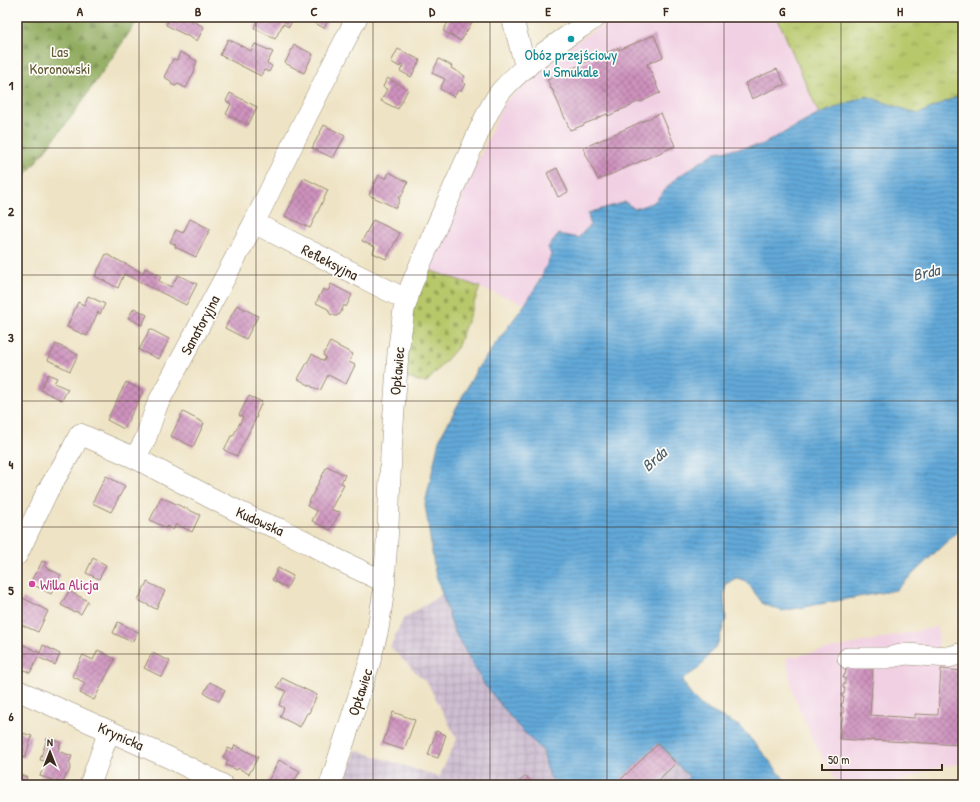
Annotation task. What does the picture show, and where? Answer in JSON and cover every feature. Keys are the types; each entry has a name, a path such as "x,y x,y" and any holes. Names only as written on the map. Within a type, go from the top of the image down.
{"street":[{"name":"Sanatoryjna","path":"135,458 145,440 157,405 254,223 310,108 357,17"},
{"path":"512,17 526,68"},
{"name":"Opławiec","path":"330,785 370,661 378,629 384,582 388,527 397,360 403,316 410,286 489,110 495,100 503,90 526,68 561,40 596,17"},
{"name":"Refleksyjna","path":"254,223 407,300"},
{"path":"17,555 47,492 80,434 135,458"},
{"name":"Kudowska","path":"135,458 231,508 258,521 280,529 334,558 384,582"},
{"path":"848,658 886,658 906,654 949,657 963,654"},
{"name":"Krynicka","path":"17,690 170,758 223,785"},
{"path":"90,785 109,730"}],"shaded area":[{"path":"617,17 776,17 819,114 761,145 715,152 676,178 654,202 590,225 578,238 559,234 548,247 551,255 539,282 525,304 429,270 504,103 570,45"},
{"path":"442,594 454,631 484,684 518,726 543,751 548,774 556,785 344,785 356,750 439,777 457,739 428,684 390,647 403,619"},
{"path":"937,627 939,641 937,660 963,662 963,763 936,768 887,785 839,785 813,740 794,696 786,658"},
{"path":"658,744 689,777 681,785 615,785"}],"green space":[{"name":"Las Koronowski","path":"17,17 140,17 72,116 17,186"},
{"path":"777,17 963,17 963,94 918,114 866,96 819,114"},
{"path":"429,270 480,287 457,348 426,383 404,377 411,317 417,295"}],"water":[{"name":"Brda","path":"963,94 963,526 896,590 782,611 763,604 746,581 736,578 726,584 724,598 726,619 718,643 699,668 682,680 691,695 703,707 739,726 789,785 681,785 689,777 658,744 615,785 556,785 548,774 543,751 518,726 484,684 454,631 435,572 425,504 439,440 477,369 525,304 539,282 551,255 548,247 559,234 578,238 590,225 588,213 625,202 635,209 654,202 676,178 716,152 761,145 819,114 866,96 918,114"}],"building":[{"path":"170,17 185,17 204,27 197,41 166,25"},
{"path":"259,17 294,17 289,27 283,24 275,39 254,28"},
{"path":"304,17 332,17 331,20 329,19 324,28"},
{"path":"451,17 475,17 461,41 443,31"},
{"path":"654,35 663,57 647,64 651,73 652,72 653,74 655,82 657,83 659,92 661,93 631,105 620,110 619,112 608,116 607,114 570,130 547,80 617,48 619,48 619,50"},
{"path":"228,39 251,51 255,44 273,52 267,63 272,66 269,72 264,70 261,76 220,55"},
{"path":"294,45 313,54 304,73 285,63"},
{"path":"398,49 420,60 411,77 400,71 403,66 400,65 400,67 391,62"},
{"path":"180,52 197,61 195,70 186,88 178,84 175,86 171,84 171,81 164,77 173,59 177,60"},
{"path":"439,59 452,66 451,68 465,76 462,82 465,84 461,91 458,90 454,97 440,89 445,79 432,73"},
{"path":"777,69 785,84 752,99 745,83"},
{"path":"387,78 408,89 398,109 381,101 387,89 383,87"},
{"path":"230,93 257,107 248,125 226,114 231,104 226,101"},
{"path":"661,113 675,146 598,180 583,148"},
{"path":"324,125 345,136 333,158 312,148"},
{"path":"557,168 568,192 558,197 547,173"},
{"path":"389,172 408,182 401,197 399,196 398,198 400,199 396,208 369,195 379,175 386,179"},
{"path":"304,178 328,190 310,228 285,216"},
{"path":"190,219 210,229 196,257 175,247 176,245 170,242 176,230 183,233"},
{"path":"373,220 400,233 386,259 373,253 375,247 362,241"},
{"path":"106,254 143,273 145,268 161,276 159,281 171,287 178,275 197,284 186,305 124,274 118,288 95,276"},
{"path":"331,284 352,295 346,307 344,305 340,314 336,316 330,314 328,309 316,303 323,289 328,291"},
{"path":"88,296 105,304 100,314 98,312 87,336 67,327 78,302 84,305"},
{"path":"237,305 258,316 246,339 225,328"},
{"path":"134,308 147,315 142,325 128,318"},
{"path":"150,329 169,339 159,359 139,350"},
{"path":"330,342 353,354 349,362 355,365 346,384 328,375 320,391 298,379 312,354 324,361 326,357 323,355"},
{"path":"56,344 78,355 70,371 48,360"},
{"path":"48,374 57,378 54,383 68,389 62,400 41,390"},
{"path":"126,382 143,391 124,429 107,420"},
{"path":"249,396 262,402 256,415 257,416 237,456 224,450 243,417 239,415"},
{"path":"183,412 204,423 193,447 171,436"},
{"path":"327,466 345,475 341,483 344,484 331,509 340,512 330,530 312,521 317,511 307,506"},
{"path":"106,476 125,486 111,512 92,503"},
{"path":"161,497 200,515 192,532 176,524 173,530 167,526 166,528 150,520"},
{"path":"93,558 106,565 99,579 86,573"},
{"path":"42,561 47,563 45,567 61,575 51,594 30,583"},
{"path":"278,568 293,576 287,588 272,580"},
{"path":"147,582 165,591 156,609 138,600"},
{"path":"69,591 88,601 81,614 61,605"},
{"path":"23,598 48,611 38,632 17,623 17,609"},
{"path":"118,622 138,632 132,642 113,633"},
{"path":"17,641 40,653 43,645 60,654 55,665 38,657 30,673 17,666"},
{"path":"98,650 115,659 94,700 80,693 85,683 72,676 83,655 93,660"},
{"path":"152,653 170,661 162,677 144,668"},
{"path":"844,667 873,669 870,715 915,718 915,714 938,715 941,669 963,671 961,745 840,739 841,722 843,716 841,716 841,713 843,713 843,707 841,706 844,697 842,697 842,694 844,694 845,688 843,688 843,684 845,685 845,678 843,678 846,669 844,669"},
{"path":"282,678 317,695 309,713 307,713 300,727 280,717 284,708 279,705 286,691 277,687"},
{"path":"210,682 225,690 219,701 204,693"},
{"path":"393,712 415,720 404,750 383,743"},
{"path":"17,731 32,736 25,758 17,756"},
{"path":"436,731 446,735 438,758 428,755"},
{"path":"47,738 61,742 58,751 72,756 69,763 71,766 63,783 40,776 45,761 40,760"},
{"path":"658,744 676,763 653,785 615,785"},
{"path":"235,745 258,757 249,774 238,768 237,770 226,765 228,760 223,757 228,748 233,750"},
{"path":"279,760 300,771 292,785 271,785 267,783"},
{"path":"17,774 27,777 24,785 17,785"},
{"path":"526,776 534,785 515,785"}],"place":[{"name":"Obóz przejściowy w Smukale","path":"571,39"},
{"name":"Willa Alicja","path":"32,584"}]}
